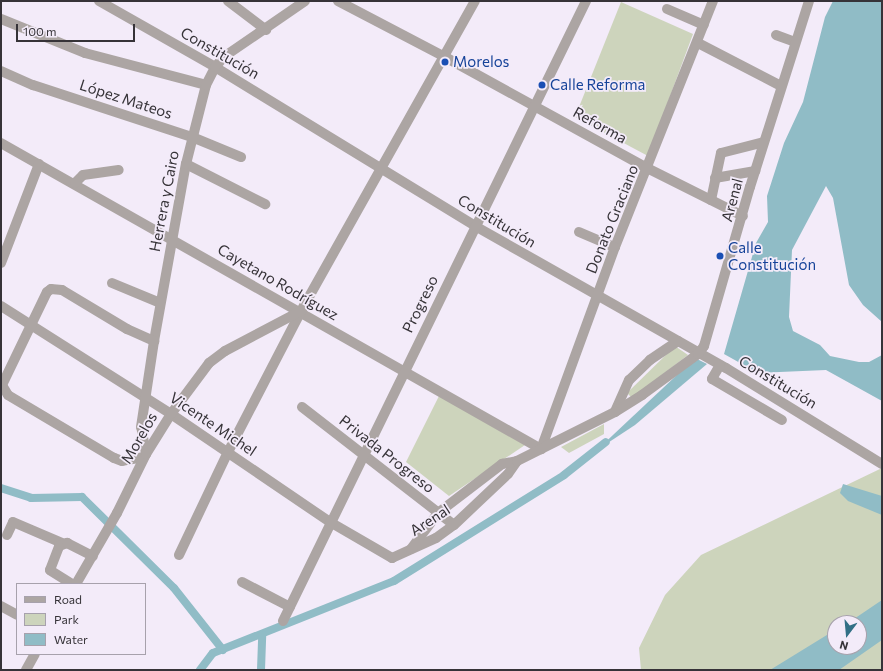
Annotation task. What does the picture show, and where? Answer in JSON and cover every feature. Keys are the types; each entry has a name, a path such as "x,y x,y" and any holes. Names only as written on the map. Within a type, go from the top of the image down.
{"street":[{"name":"Constitución","path":"99,1 215,67 381,167 475,226 698,354 720,365 882,464"},
{"path":"228,1 266,30"},
{"name":"Herrera y Cairo","path":"145,455 141,427 160,303 186,164 206,85 215,67 225,56 266,30 305,1"},
{"name":"Reforma","path":"338,1 446,57 648,169 743,216"},
{"path":"179,555 228,452 301,311 381,167 446,57 475,1"},
{"name":"Progreso","path":"283,621 363,454 586,1"},
{"name":"Donato Graciano","path":"541,449 597,296 713,1"},
{"name":"Arenal","path":"408,552 438,513 502,464 517,461 615,412 698,354 708,337 755,171 809,1"},
{"path":"668,9 704,25"},
{"path":"1,19 85,53 206,85"},
{"path":"776,35 795,42"},
{"path":"698,42 781,86"},
{"name":"López Mateos","path":"1,71 32,85 192,137 241,157"},
{"name":"Cayetano Rodríguez","path":"1,142 301,311 541,449"},
{"path":"710,200 720,153 764,142"},
{"path":"1,263 39,164"},
{"path":"186,164 265,204"},
{"path":"75,183 83,175 118,170"},
{"path":"715,178 755,171"},
{"path":"579,232 616,247"},
{"path":"112,283 160,303"},
{"path":"145,455 122,461 114,458 8,395 2,385 4,377 47,292 56,288 127,329 154,341"},
{"name":"Vicente Michel","path":"1,306 146,397 330,522 386,556 397,558 408,552"},
{"name":"Morelos","path":"77,583 117,514 145,455 171,414 214,359 225,351 301,311"},
{"path":"615,412 629,380 650,360 678,342"},
{"path":"720,365 712,379 782,420"},
{"name":"Privada Progreso","path":"302,407 454,525"},
{"name":"Arenal","path":"408,552 454,525 508,474 517,461"},
{"path":"7,535 13,522 62,544 67,543 93,556"},
{"path":"62,544 56,550 50,570 70,583"},
{"path":"242,582 290,606"},
{"path":"1,606 16,614"},
{"path":"26,670 34,655"}],"green space":[{"path":"621,2 693,34 648,156 575,117"},
{"path":"675,346 688,355 632,398 627,393"},
{"path":"439,396 525,445 449,496 406,462"},
{"path":"604,424 604,434 569,453 561,447"},
{"path":"882,468 882,670 641,670 639,648 665,595 701,555"}],"water":[{"path":"833,1 882,1 882,322 863,305 849,285 833,198 826,186 792,250 789,317 793,331 820,345 830,356 859,362 869,362 882,355 882,401 826,370 758,373 724,354 756,243 768,222 767,196 784,143 803,102 825,17"},
{"path":"695,358 707,364 635,425 597,450"},
{"path":"843,484 882,496 882,515 848,501 840,493"},
{"path":"882,600 882,640 867,650 867,615 860,615"},
{"path":"827,635 827,655 860,655 839,670 770,670"}],"waterway":[{"path":"200,670 213,653 394,581 564,475 606,442"},
{"path":"1,488 31,498 82,497 174,588 223,650"},
{"path":"261,670 262,635"}],"place":[{"name":"Morelos","path":"445,62"},
{"name":"Calle Reforma","path":"542,85"},
{"name":"Calle Constitución","path":"720,256"}]}
